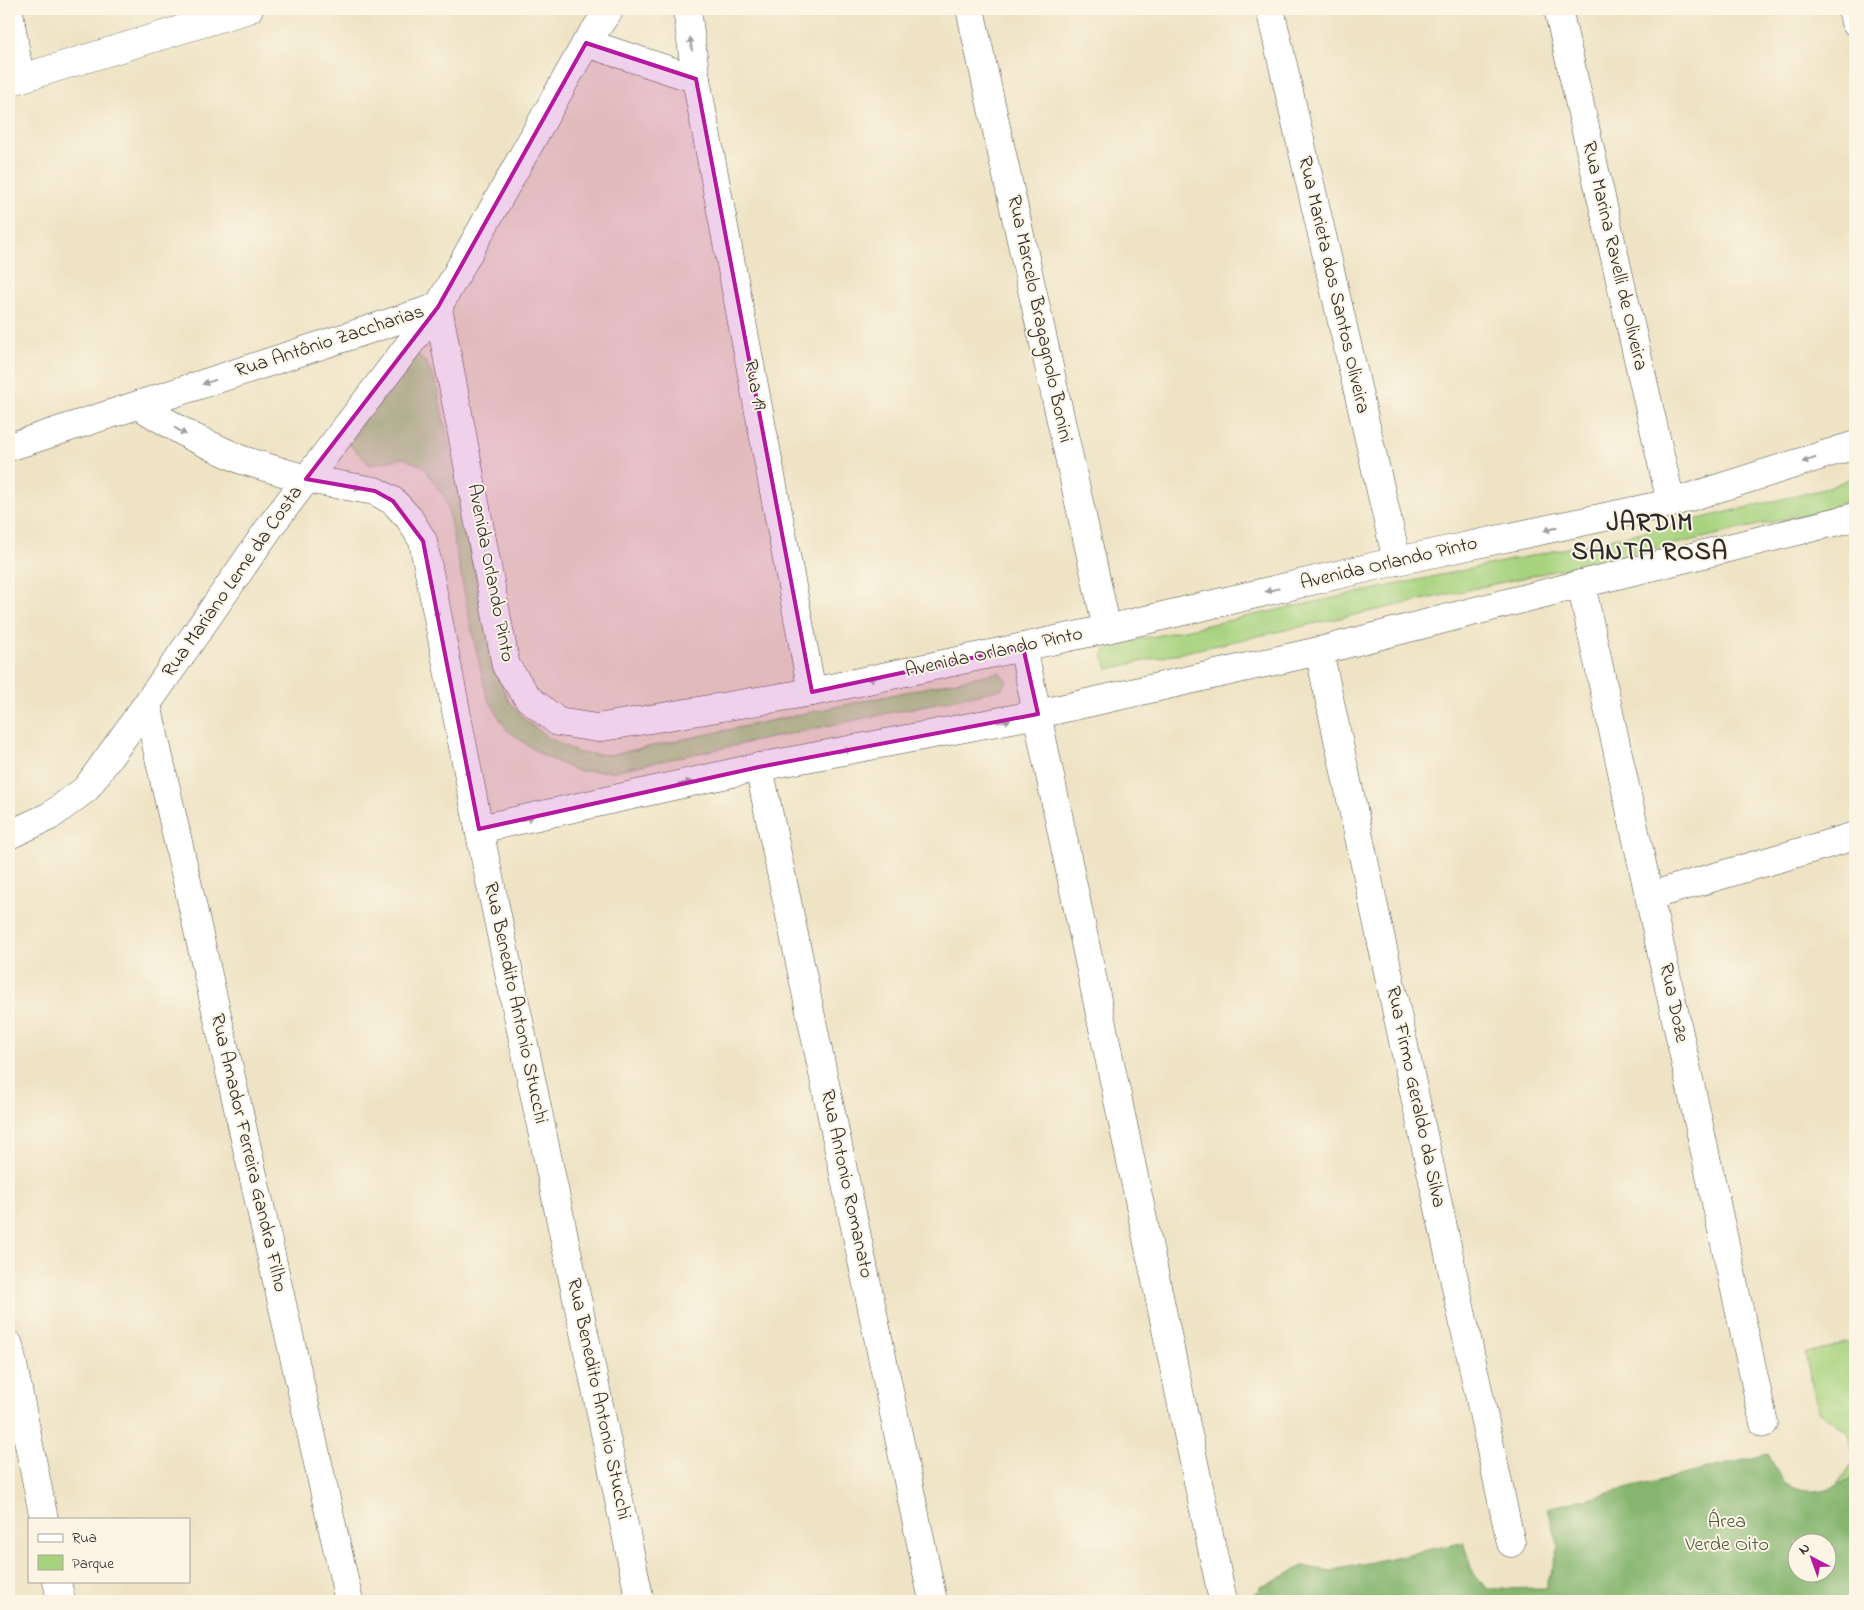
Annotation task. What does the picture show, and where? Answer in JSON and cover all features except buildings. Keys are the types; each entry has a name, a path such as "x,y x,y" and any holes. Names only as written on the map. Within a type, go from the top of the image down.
{"street":[{"path":"9,12 14,80 249,9"},
{"name":"Rua Antônio Zaccharias","path":"9,447 438,306 586,43 610,9"},
{"name":"Rua 19","path":"687,9 696,79 812,692"},
{"name":"Rua Marcelo Bragagnolo Bonini","path":"970,9 1107,629"},
{"name":"Rua Marieta dos Santos Oliveira","path":"1270,9 1397,561"},
{"name":"Rua Marina Ravelli de Oliveira","path":"1558,9 1671,503"},
{"path":"1852,9 1855,22"},
{"path":"586,43 696,79"},
{"name":"Avenida Orlando Pinto","path":"438,306 506,666 528,698 558,722 597,728 812,692 1107,629 1397,561 1671,503 1855,445"},
{"name":"Rua Mariano Leme da Costa","path":"9,835 50,816 86,789 272,524 438,306"},
{"name":"Rua Benedito Antonio Stucchi","path":"138,405 190,436 242,460 306,479 375,491 393,501 409,518 423,541 479,829 640,1601"},
{"path":"479,829 759,767 1038,714 1319,651 1855,517"},
{"name":"Rua Doze","path":"1581,584 1764,1423"},
{"path":"1023,647 1223,1601"},
{"name":"Rua Firmo Geraldo da Silva","path":"1319,651 1511,1543"},
{"name":"Rua Amador Ferreira Gandra Filho","path":"147,704 349,1601"},
{"name":"Rua Antonio Romanato","path":"759,767 933,1601"},
{"path":"1650,896 1855,836"},
{"path":"9,1345 44,1518"},
{"path":"57,1582 61,1601"}],"highlighted area":[{"path":"586,43 696,79 812,692 1023,647 1038,714 759,767 479,829 423,541 393,501 375,491 306,479 438,307"}],"green space":[{"path":"411,349 426,363 436,383 495,668 508,700 526,721 549,738 579,753 610,755 999,672 1007,681 1002,689 614,771 577,771 540,754 507,730 487,697 446,500 423,466 403,458 370,465 349,444"},
{"path":"1855,477 1855,498 1828,509 1108,669 1102,656 1109,646 1656,529 1820,490"},
{"path":"1855,1340 1855,1460 1847,1432 1818,1411 1805,1354"},
{"name":"Área Verde Oito","path":"1768,1454 1782,1479 1793,1487 1802,1490 1811,1491 1829,1488 1855,1476 1855,1601 1244,1601 1260,1589 1259,1587 1269,1584 1303,1566 1330,1571 1464,1542 1475,1577 1489,1589 1546,1588 1559,1547 1547,1508"},
{"path":"1855,1460 1855,1476 1836,1487"}],"district":[{"name":"JARDIM SANTA ROSA","path":"1650,538"}]}
